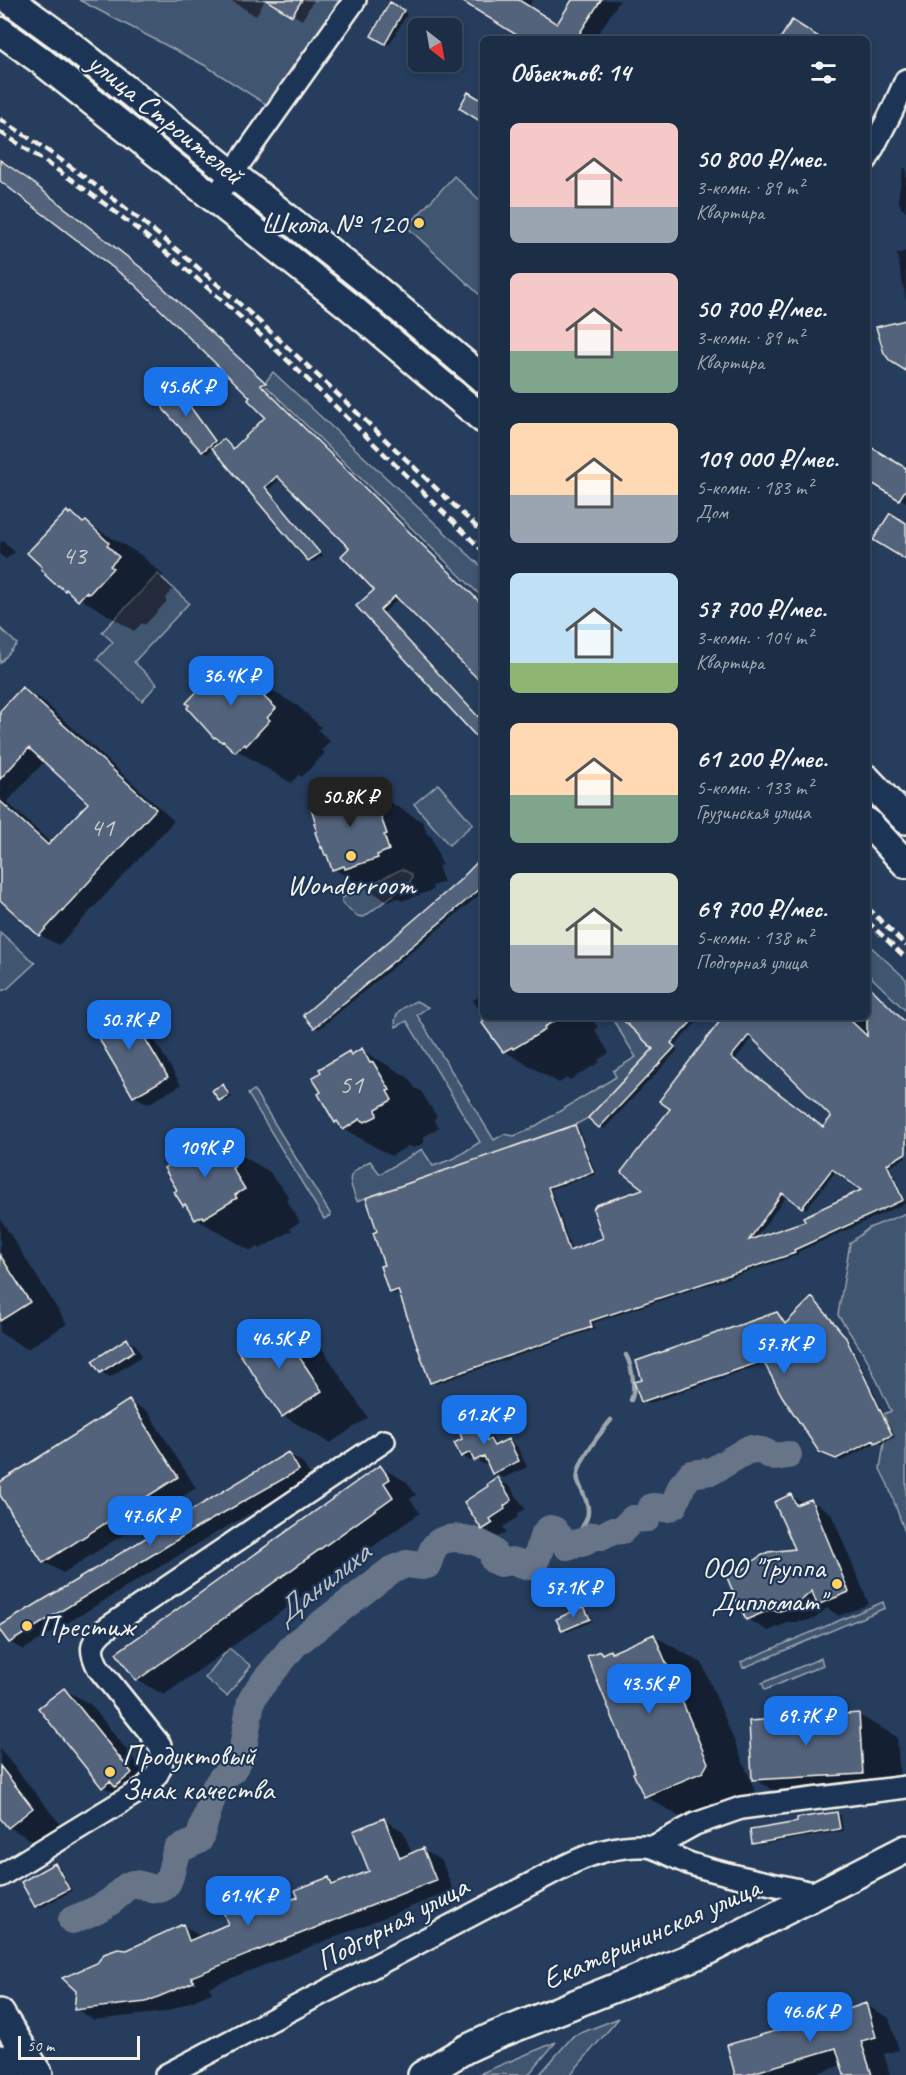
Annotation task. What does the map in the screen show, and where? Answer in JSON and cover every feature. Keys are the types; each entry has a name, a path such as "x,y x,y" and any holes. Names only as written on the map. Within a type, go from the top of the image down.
{"main road":[{"name":"улица Строителей","path":"10,0 58,35 369,283 480,376"},
{"name":"улица Строителей","path":"0,31 40,60 349,306 480,416"},
{"path":"872,784 906,809"},
{"path":"872,784 906,820"},
{"path":"870,825 906,864"},
{"name":"Екатерининская улица","path":"422,2075 466,2049 494,2036 698,1955 906,1849"},
{"path":"0,2013 39,2075"},
{"path":"0,2059 10,2075"}],"street":[{"path":"214,199 355,0"},
{"path":"870,153 906,80"},
{"path":"0,1875 144,1788 152,1782 161,1766 160,1745 99,1669 93,1658 91,1650 95,1638 384,1442"},
{"name":"Подгорная улица","path":"653,1847 695,1824 741,1808 906,1787"},
{"name":"Подгорная улица","path":"166,2075 581,1858 610,1850 653,1847 666,1855 692,1864 817,1894"}],"shaded area":[{"path":"79,0 339,0 272,108 206,66"},
{"path":"454,176 480,200 480,295 407,227"},
{"path":"273,372 480,565 480,595 264,384"},
{"path":"158,574 189,603 134,662 157,684 142,701 97,659 113,642 102,632"},
{"path":"0,628 17,644 0,663"},
{"path":"438,784 473,824 449,845 414,804"},
{"path":"402,869 411,874 410,882 364,917 357,916 342,903 342,898"},
{"path":"0,932 35,963 7,989 0,991"},
{"path":"870,946 906,979 906,1011 870,976"},
{"path":"416,1001 428,1007 417,1015 494,1140 504,1134 514,1136 529,1130 616,1077 613,1071 636,1057 613,1020 623,1020 653,1049 588,1118 575,1125 357,1201 351,1186 351,1177 356,1170 370,1161 380,1174 422,1149 433,1166 455,1158 480,1142 407,1021 396,1027 397,1014"},
{"path":"254,1090 331,1215 324,1219 248,1094"},
{"path":"906,1213 906,1535 880,1469 885,1436 891,1433 884,1414 891,1411 866,1357 838,1315 850,1243 869,1228"},
{"path":"883,1602 885,1608 743,1668 741,1662"},
{"path":"229,1648 251,1666 227,1696 205,1678"},
{"path":"821,1658 823,1665 765,1690 762,1683"},
{"path":"619,2018 570,2075 539,2075 573,2036"},
{"path":"556,2042 528,2075 479,2074"}],"building":[{"path":"266,0 302,0 292,16"},
{"path":"460,0 519,0 557,24 572,0 601,0 578,36 518,36"},
{"path":"390,2 404,10 385,44 371,36"},
{"path":"792,20 817,36 782,36"},
{"path":"468,92 480,99 480,121 459,108"},
{"path":"0,160 28,179 144,270 266,383 261,385 480,602 480,681 395,596 380,610 480,719 480,741 356,606 374,590 341,556 349,548 277,476 265,487 320,553 308,561 212,448 224,439 233,449 265,417 248,400 250,397 133,283 0,181"},
{"path":"906,320 906,371 890,361 884,353 876,327"},
{"path":"173,383 215,441 202,452 164,410 159,396"},
{"path":"870,447 906,468 906,489 899,500 870,482"},
{"path":"67,511 83,523 86,521 109,543 107,545 119,557 110,566 113,568 89,594 86,592 78,601 66,589 65,591 57,586 45,575 42,567 27,553"},
{"path":"890,513 906,523 906,560 873,540"},
{"path":"224,663 240,675 243,672 276,708 267,718 270,720 246,746 244,744 235,752 223,741 214,738 187,708 189,705 186,703"},
{"path":"22,687 156,809 39,936 0,900 0,801 48,845 88,803 29,748 0,779 0,711"},
{"path":"364,785 373,804 376,803 387,834 384,835 389,850 377,855 378,858 345,869 344,866 332,870 315,832 317,831 314,824 316,824 311,808 314,807 313,803"},
{"path":"480,859 480,889 314,1028 303,1015 459,881"},
{"path":"870,987 906,1023 906,1153 887,1164 903,1200 794,1250 795,1253 590,1321 592,1327 430,1383 398,1290 389,1293 380,1266 384,1265 373,1233 377,1231 366,1198 575,1125 593,1172 548,1187 569,1251 603,1238 593,1209 596,1205 643,1189 621,1172 670,1109 659,1101 721,1020 850,1020 867,1036 867,1020 870,1020","holes":["749,1035 831,1117 823,1127 731,1057","832,1169 861,1190 803,1217 805,1221 749,1240 782,1193 802,1208"]},
{"path":"125,1005 168,1077 133,1097 91,1025"},
{"path":"556,1020 544,1027 545,1030 513,1049 512,1047 503,1052 482,1023 484,1021"},
{"path":"623,1020 693,1020 671,1043 675,1047 599,1128 588,1118 653,1049"},
{"path":"362,1048 390,1090 387,1091 392,1100 376,1109 377,1116 365,1122 360,1119 343,1130 337,1121 335,1123 318,1094 321,1092 312,1078 321,1072 319,1069 349,1051 351,1055"},
{"path":"223,1084 229,1095 219,1101 212,1090"},
{"path":"215,1138 222,1151 225,1150 235,1166 232,1168 245,1189 235,1195 237,1198 204,1218 202,1216 195,1220 174,1192 177,1190 164,1168 173,1162 172,1160 192,1148 194,1150"},
{"path":"0,1255 30,1302 0,1321"},
{"path":"812,1297 845,1336 892,1435 875,1443 874,1440 836,1459 819,1452 782,1396 763,1361 641,1402 634,1382 642,1380 636,1361 777,1312 785,1324"},
{"path":"276,1322 322,1391 282,1417 236,1348"},
{"path":"127,1338 134,1351 100,1373 92,1361"},
{"path":"129,1400 178,1477 43,1563 0,1495 0,1482"},
{"path":"473,1415 476,1422 480,1421 487,1441 490,1439 494,1446 508,1439 519,1461 492,1474 484,1456 474,1461 470,1452 461,1457 454,1443 462,1439 456,1421"},
{"path":"288,1452 299,1470 193,1530 9,1643 0,1631 0,1626"},
{"path":"380,1465 390,1479 384,1483 393,1497 136,1681 116,1653"},
{"path":"497,1477 512,1500 504,1506 505,1509 490,1519 493,1523 482,1530 464,1502"},
{"path":"791,1494 796,1505 811,1499 849,1592 817,1605 812,1591 795,1606 780,1611 769,1610 746,1620 733,1597 726,1575 748,1567 768,1552 795,1549 774,1502"},
{"path":"584,1606 590,1619 562,1631 556,1619"},
{"path":"654,1634 708,1763 703,1772 644,1797 587,1656 600,1651 602,1654 610,1650 611,1653"},
{"path":"64,1688 132,1773 115,1787 110,1781 102,1788 38,1708"},
{"path":"859,1713 863,1774 752,1780 749,1721"},
{"path":"0,1766 33,1808 8,1828 0,1818"},
{"path":"837,1812 840,1829 752,1844 750,1830 797,1822 797,1818"},
{"path":"384,1818 400,1858 423,1848 436,1880 191,1977 194,1982 146,2002 74,2010 76,1991 62,1978 97,1963 104,1954 118,1949 127,1950 183,1924 189,1941 228,1924 213,1887 244,1875 259,1913 298,1897 295,1890 329,1877 332,1885 369,1871 353,1831"},
{"path":"55,1863 69,1889 35,1907 21,1882"},
{"path":"827,2001 840,2012 866,2003 876,2037 861,2041 872,2075 844,2075 836,2048 746,2075 735,2075 727,2045 823,2017"}],"waterway":[{"path":"626,1355 633,1378 631,1400"},
{"path":"577,1542 578,1534 588,1512 578,1481 580,1466 589,1449 611,1420"},
{"name":"Данилиха","path":"72,1920 102,1907 130,1885 137,1884 154,1889 165,1886 177,1850 199,1840 215,1788 232,1770 242,1754 251,1701 259,1688 295,1644 390,1571 406,1564 427,1565 432,1550 440,1541 456,1538 481,1544 493,1552 494,1560 500,1563 512,1561 530,1566 537,1558 543,1537 550,1529 554,1530 567,1546 593,1536 603,1536 612,1531 622,1530 633,1519 647,1518 652,1507 668,1508 674,1505 682,1485 691,1474 712,1471 749,1449 762,1451 775,1457 788,1455"}],"railway":[{"path":"0,119 129,211 191,262 310,368 480,530"},
{"path":"0,132 96,197 194,276 279,352 480,548"},
{"path":"870,910 906,946"},
{"path":"870,924 906,958"}],"place":[{"name":"Школа № 120","path":"419,223"},
{"name":"Wonderroom","path":"351,856"},
{"name":"ООО \"Группа Дипломат\"","path":"837,1584"},
{"name":"Престиж","path":"27,1626"},
{"name":"Продуктовый Знак качества","path":"110,1772"}]}
